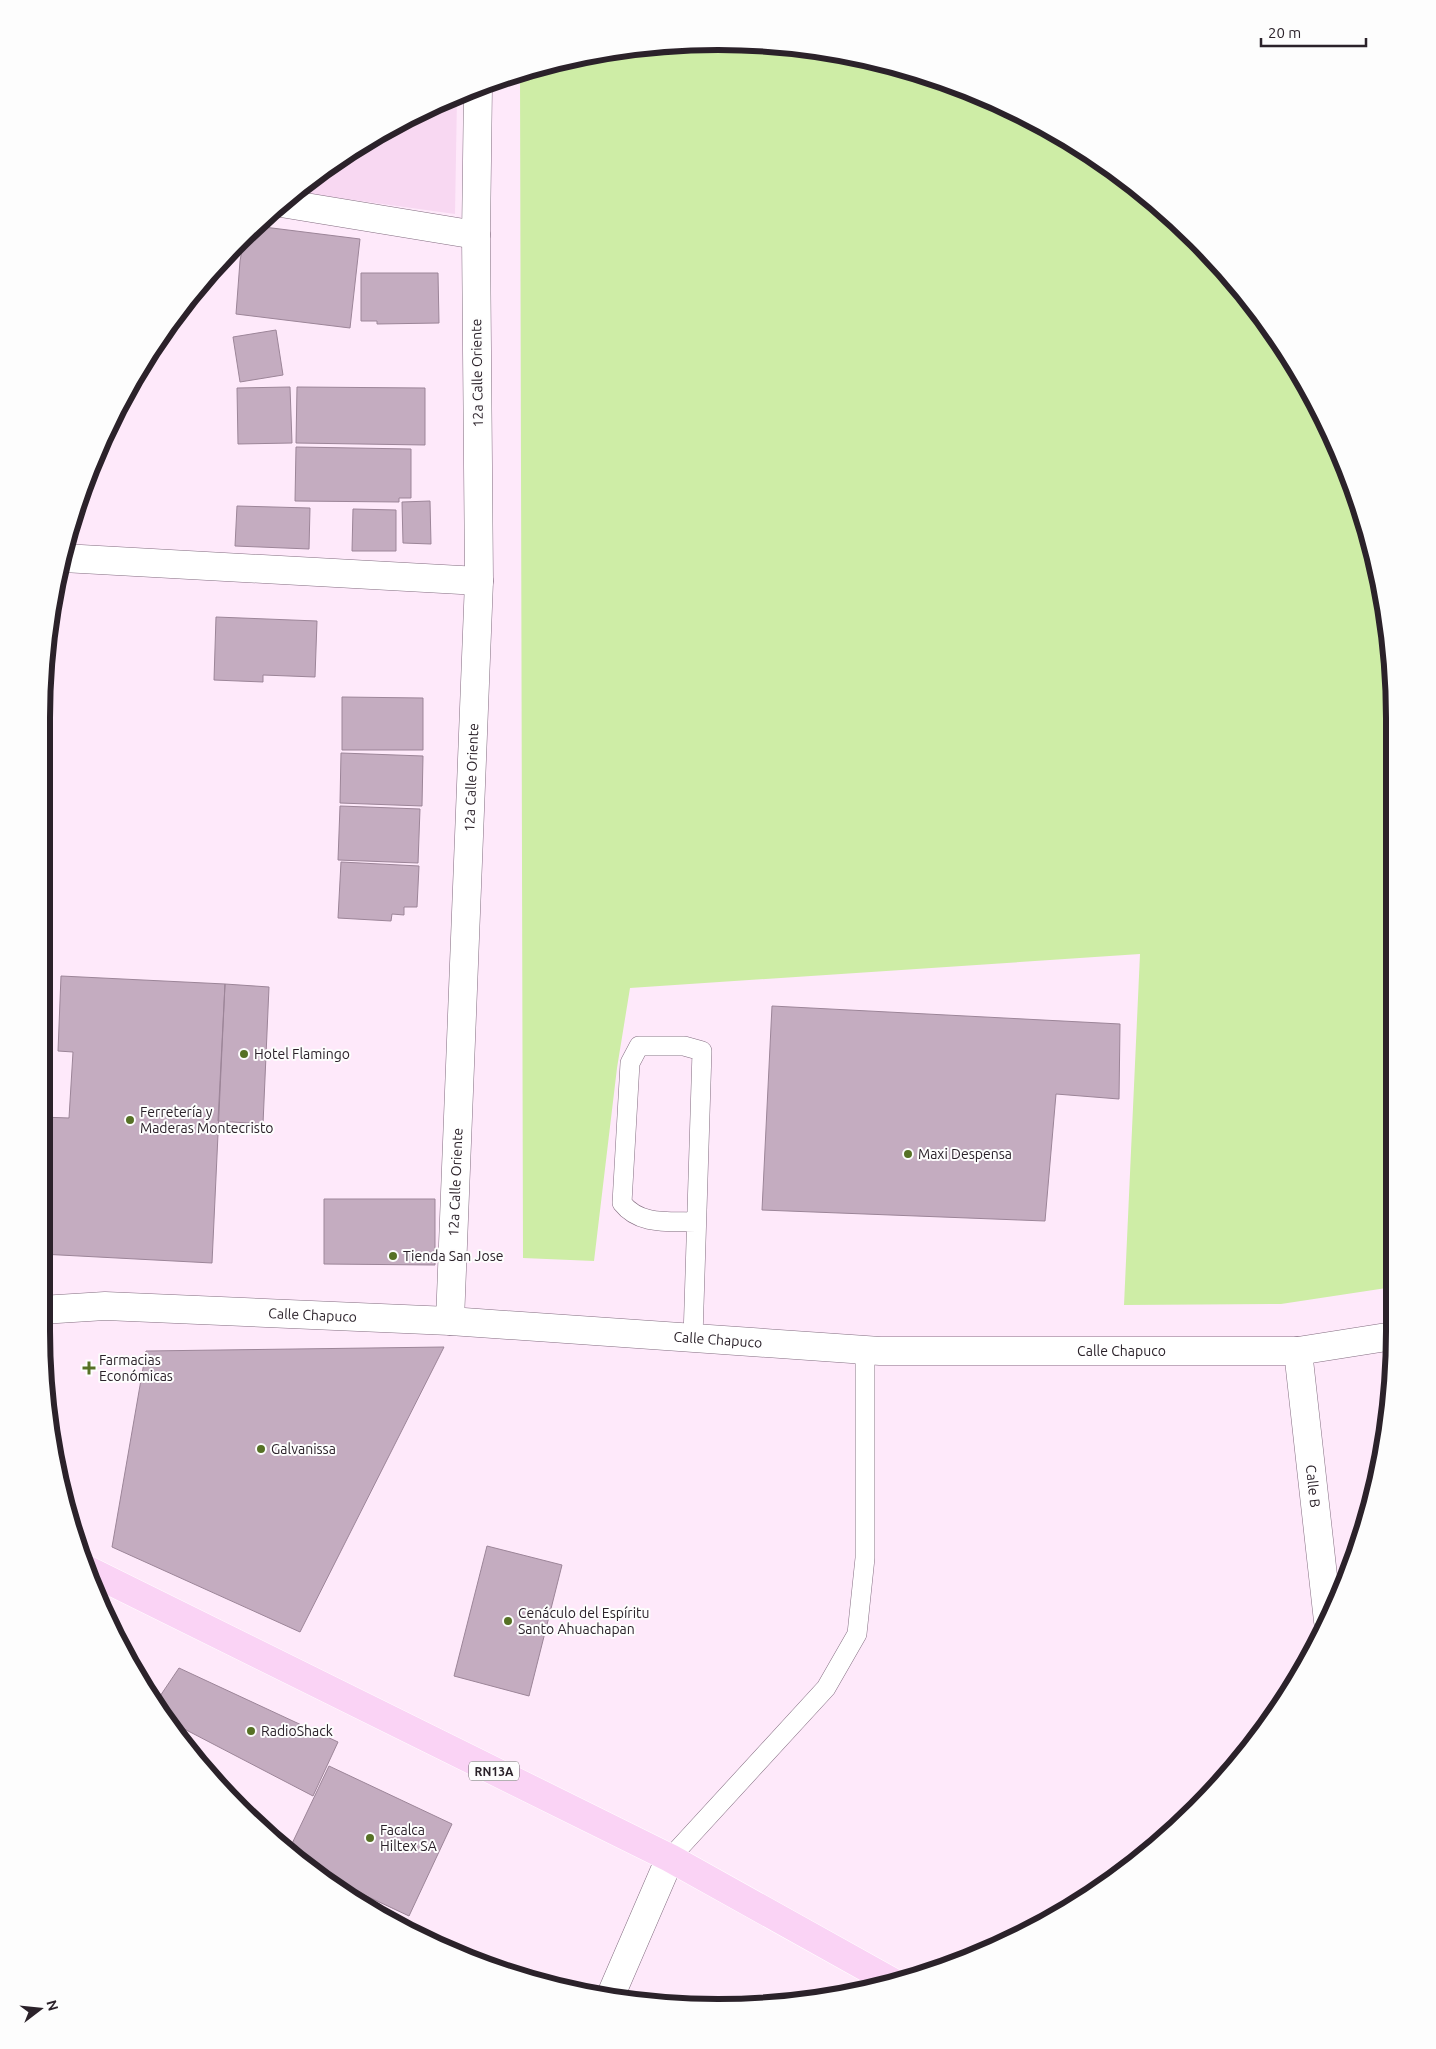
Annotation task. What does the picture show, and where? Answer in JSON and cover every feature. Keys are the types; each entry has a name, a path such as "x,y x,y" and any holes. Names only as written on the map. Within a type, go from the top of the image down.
{"main road":[{"name":"RN13A","path":"96,1574 670,1858 884,1978"}],"street":[{"name":"12a Calle Oriente","path":"450,1321 479,581 476,235 478,95"},
{"path":"291,205 476,235"},
{"path":"70,558 479,581"},
{"name":"Calle Chapuco","path":"50,1309 105,1306 450,1321 866,1350 1298,1352 1386,1337"},
{"name":"Calle B","path":"1298,1352 1326,1606"},
{"path":"613,1990 670,1858"}],"lane":[{"path":"693,1338 702,1051 684,1046 639,1046 630,1062 622,1203 631,1214 648,1221 696,1222"},
{"path":"670,1858 826,1688 857,1634 865,1558 866,1350"}],"shaded area":[{"path":"457,103 455,214 305,193 384,139"}],"green space":[{"path":"718,50 762,51 848,63 933,85 974,101 1052,139 1125,188 1190,246 1248,311 1297,384 1335,462 1351,503 1373,588 1385,674 1386,1288 1281,1304 1124,1305 1140,954 630,988 617,1068 594,1261 523,1258 520,80 588,63 631,56 674,51"}],"building":[{"path":"266,227 360,239 350,328 236,314 242,250"},
{"path":"361,273 438,273 439,323 377,324 377,321 361,321"},
{"path":"276,330 283,375 240,382 233,337"},
{"path":"290,387 292,443 238,444 237,388"},
{"path":"297,387 425,388 425,445 296,443"},
{"path":"296,447 411,449 411,498 399,498 399,502 295,501"},
{"path":"430,501 431,544 403,543 402,502"},
{"path":"237,506 310,508 309,549 235,546"},
{"path":"353,509 396,510 396,551 352,551"},
{"path":"216,617 317,621 315,677 263,675 263,682 214,680"},
{"path":"342,697 423,698 423,750 342,750"},
{"path":"341,753 423,756 422,806 340,803"},
{"path":"340,806 420,809 418,863 338,860"},
{"path":"341,862 419,866 417,907 404,907 404,915 392,914 391,921 338,918"},
{"name":"Ferretería y Maderas Montecristo","path":"61,976 225,984 212,1263 50,1254 50,1117 69,1118 73,1052 58,1051"},
{"name":"Hotel Flamingo","path":"225,984 269,987 263,1124 218,1121"},
{"name":"Maxi Despensa","path":"772,1006 1120,1024 1119,1099 1056,1094 1045,1221 762,1210"},
{"path":"324,1199 435,1199 435,1265 324,1264"},
{"name":"Galvanissa","path":"444,1347 300,1632 112,1547 146,1351"},
{"name":"Cenáculo del Espíritu Santo Ahuachapan","path":"487,1546 562,1565 529,1696 454,1676"},
{"name":"RadioShack","path":"179,1668 338,1742 313,1796 180,1727 160,1697"},
{"name":"Facalca Hiltex SA","path":"329,1766 452,1824 409,1916 352,1889 311,1861 292,1845"}],"place":[{"name":"Hotel Flamingo","path":"244,1054"},
{"name":"Ferretería y Maderas Montecristo","path":"130,1120"},
{"name":"Maxi Despensa","path":"908,1154"},
{"name":"Tienda San Jose","path":"393,1256"},
{"name":"Farmacias Económicas","path":"89,1368"},
{"name":"Galvanissa","path":"261,1449"},
{"name":"Cenáculo del Espíritu Santo Ahuachapan","path":"508,1621"},
{"name":"RadioShack","path":"251,1731"},
{"name":"Facalca Hiltex SA","path":"370,1838"}]}
